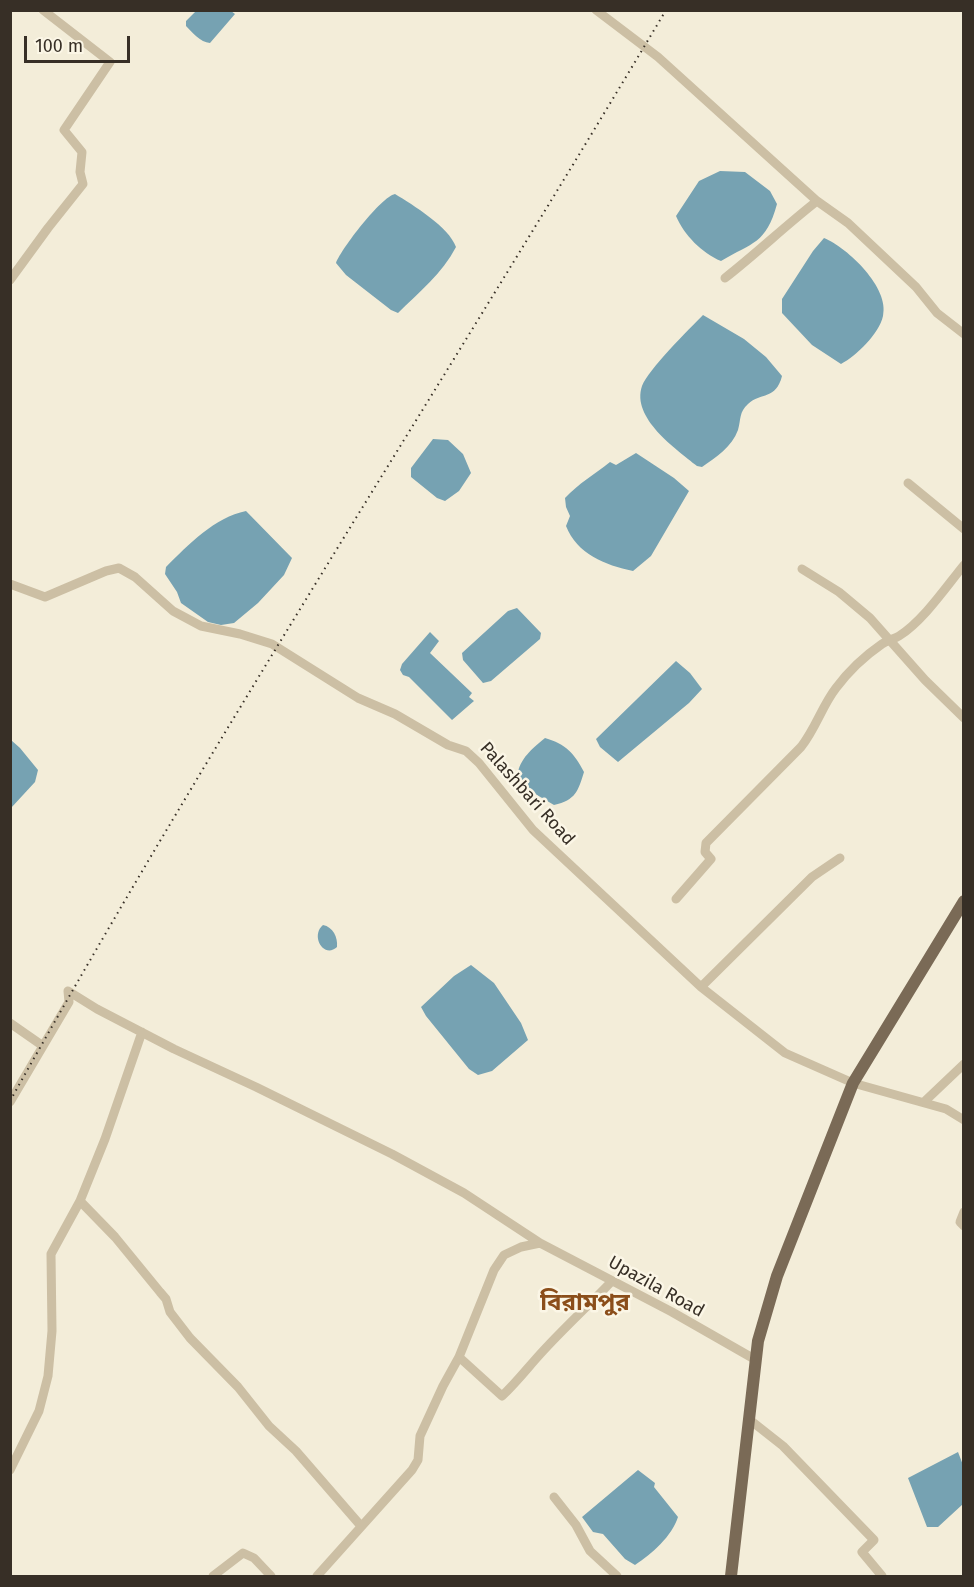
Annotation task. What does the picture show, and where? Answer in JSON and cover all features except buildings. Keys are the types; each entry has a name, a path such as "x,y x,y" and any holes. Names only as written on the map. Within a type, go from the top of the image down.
{"main road":[{"path":"731,1576 758,1341 777,1276 853,1083 963,900"}],"street":[{"path":"10,280 83,184 80,172 82,152 64,130 110,62 43,10"},
{"path":"596,10 658,57 817,201 848,223 916,287 937,313 963,334"},
{"path":"726,278 817,201"},
{"path":"908,483 963,529"},
{"path":"676,899 711,859 705,852 706,843 801,747 813,732 825,704 836,688 871,652 898,636 920,617 963,565"},
{"name":"Palashbari Road","path":"10,584 45,597 106,571 119,568 135,577 173,611 201,626 240,634 272,644 358,698 395,714 448,745 466,751 479,763 533,830 701,987 784,1053 853,1083 946,1109 963,1120"},
{"path":"802,569 856,605 963,718"},
{"path":"701,987 812,877 840,858"},
{"name":"Upazila Road","path":"43,1046 69,1002 68,991 142,1032 392,1154 464,1193 540,1243 756,1360"},
{"path":"10,1023 43,1046 10,1101"},
{"path":"10,1470 39,1411 48,1376 52,1331 51,1254 80,1201 105,1139 142,1032"},
{"path":"924,1102 963,1064"},
{"path":"80,1201 114,1237 166,1299 170,1312 190,1338 238,1387 269,1426 296,1451 361,1526"},
{"path":"963,1212 960,1222 963,1226"},
{"path":"317,1576 412,1470 418,1460 420,1436 459,1357 488,1283 504,1255 521,1247 540,1243"},
{"path":"459,1357 502,1396 612,1281"},
{"path":"750,1420 783,1446 874,1540 862,1552 882,1576"},
{"path":"554,1497 576,1525 590,1551 617,1576"},
{"path":"213,1576 243,1553 254,1558 271,1576"}],"water":[{"path":"196,11 231,11 235,14 210,43 200,39 186,26 186,21"},
{"path":"720,171 745,172 770,191 777,204 763,235 721,261 694,243 676,216 699,181"},
{"path":"395,194 438,224 456,247 437,274 398,313 346,275 336,263 362,224 381,204"},
{"path":"824,238 844,250 865,270 880,293 883,305 883,316 877,330 860,350 841,364 812,345 782,313 782,299"},
{"path":"703,315 744,339 766,357 782,376 776,389 753,400 745,407 732,442 702,467 688,459 658,432 643,410 640,398 642,386 652,370"},
{"path":"433,439 448,440 463,454 471,473 459,491 445,501 437,498 411,477 411,468"},
{"path":"636,453 674,478 689,491 651,556 633,571 602,562 577,544 566,526 570,516 565,498 610,462 616,465"},
{"path":"246,511 292,558 284,575 258,603 234,623 221,625 208,622 181,603 177,592 165,574 166,567 193,541 213,526 235,514"},
{"path":"517,608 541,633 540,639 491,681 483,683 463,660 462,653 508,611"},
{"path":"430,632 439,641 430,653 472,693 469,697 474,701 452,720 400,670 402,664"},
{"path":"676,661 690,673 702,689 689,703 618,762 600,747 596,739"},
{"path":"545,738 569,750 584,772 575,794 554,805 537,795 517,776 524,759"},
{"path":"11,740 38,770 35,782 11,808"},
{"path":"323,925 330,928 336,936 337,947 332,950 323,948 318,940 319,930"},
{"path":"471,965 494,983 521,1023 528,1040 492,1071 478,1075 469,1069 421,1007 454,976"},
{"path":"958,1452 963,1465 963,1504 938,1527 927,1527 908,1478"},
{"path":"638,1470 655,1483 654,1487 678,1517 661,1544 635,1565 625,1559 603,1534 593,1532 582,1517"}],"railway":[{"path":"10,1101 169,825 666,10"}],"district":[{"name":"বিরামপুর","path":"585,1303"}]}
